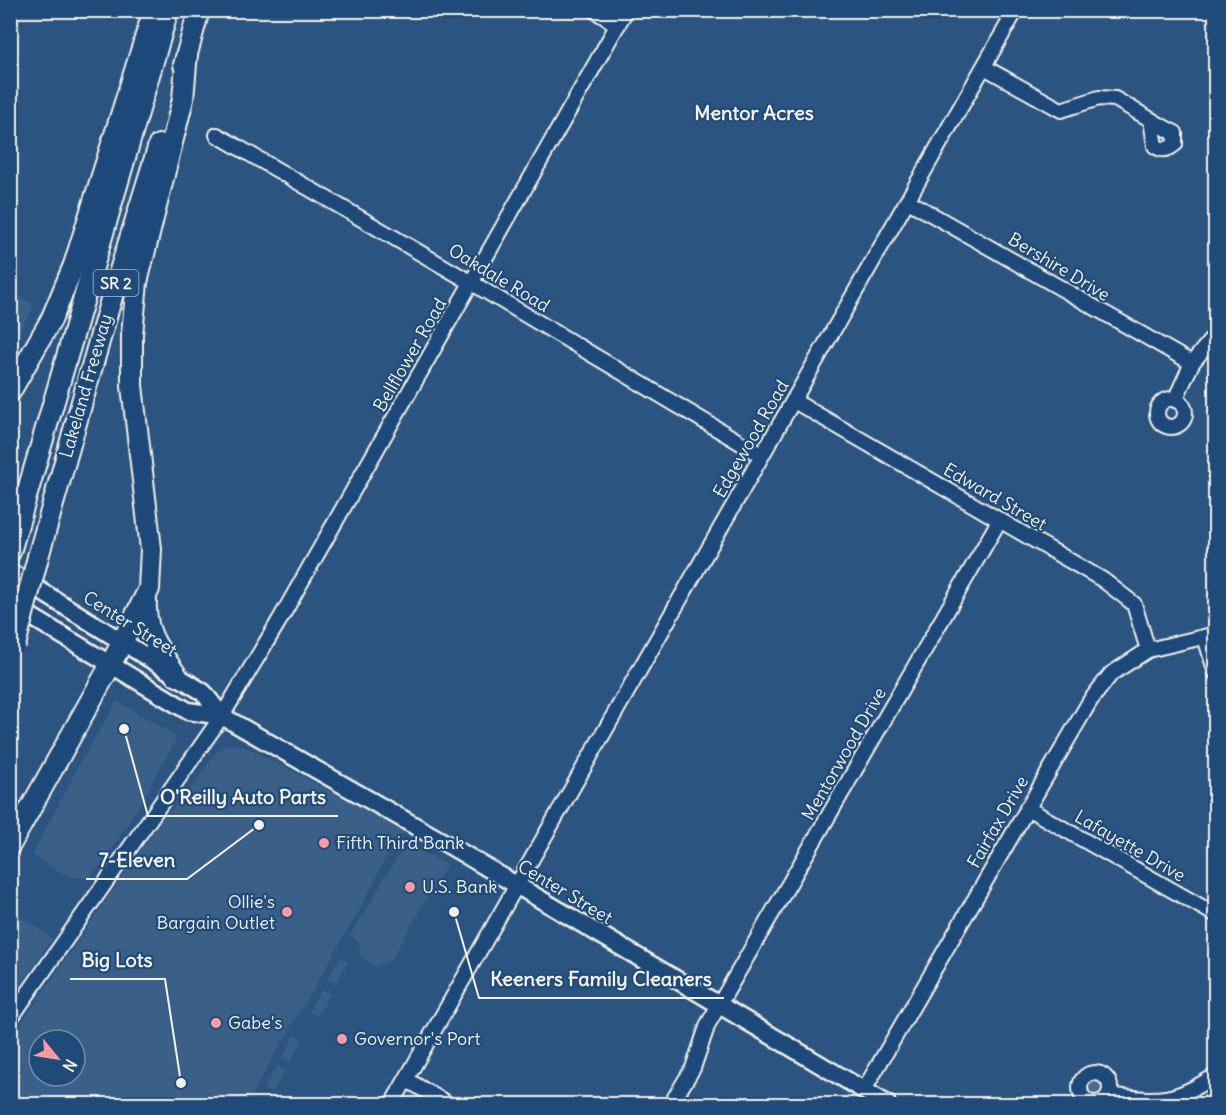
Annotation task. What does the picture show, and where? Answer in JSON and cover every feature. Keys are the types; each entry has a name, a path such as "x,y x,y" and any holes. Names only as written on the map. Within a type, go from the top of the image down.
{"highway":[{"path":"10,393 51,320 74,265 154,10"},
{"name":"Lakeland Freeway","path":"12,547 168,10"},
{"name":"Lakeland Freeway","path":"13,652 110,303 188,53 199,10"},
{"path":"177,676 149,632 145,616 146,596 150,581 151,549 132,386 132,334 137,282 183,99 188,53"},
{"path":"10,845 110,666 146,596"}],"main road":[{"name":"Center Street","path":"10,572 203,692 222,716 887,1104"},
{"name":"Center Street","path":"10,604 188,711 222,716"}],"street":[{"path":"594,10 618,25"},
{"name":"Bellflower Road","path":"10,1019 222,716 472,283 626,10"},
{"name":"Edgewood Road","path":"392,1104 518,887 761,455 1016,10"},
{"path":"984,67 1061,110 1099,98 1115,99 1151,120"},
{"name":"Oakdale Road","path":"217,135 761,455"},
{"name":"Bershire Drive","path":"908,201 1192,363"},
{"path":"1175,400 1192,363 1215,334"},
{"name":"Edward Street","path":"794,401 1103,580 1134,604 1148,650"},
{"name":"Mentorwood Drive","path":"671,1104 693,1068 702,1036 999,521"},
{"path":"1210,635 1215,673"},
{"name":"Fairfax Drive","path":"864,1090 1090,701 1111,674 1148,650 1210,635"},
{"name":"Lafayette Drive","path":"1027,808 1215,915"},
{"path":"1121,1104 1109,1095 1137,1099 1165,1099 1189,1091 1215,1076"},
{"path":"407,1080 448,1104"},
{"path":"1210,1104 1215,1096"}],"shaded area":[{"path":"11,277 18,283 21,298 34,305 11,348"},
{"path":"117,701 172,733 176,739 141,803 104,861 89,878 69,877 32,855 81,761"},
{"path":"228,745 244,746 407,832 396,837 362,905 246,1104 11,1104 11,1039 162,819 190,790 219,749"},
{"path":"410,845 446,865 392,959 376,967 360,956 360,944 350,936 398,856"},
{"path":"15,912 52,939 11,999 11,916"},
{"path":"340,957 348,962 335,984 327,979"},
{"path":"322,989 330,994 317,1016 309,1011"},
{"path":"295,1035 303,1040 290,1062 282,1057"},
{"path":"277,1066 285,1071 272,1093 264,1088"},
{"path":"1095,1075 1104,1078 1107,1087 1104,1096 1095,1099 1086,1096 1083,1087 1086,1078"}],"place":[{"name":"O'Reilly Auto Parts","path":"124,729"},
{"name":"7-Eleven","path":"259,825"},
{"name":"Fifth Third Bank","path":"324,843"},
{"name":"U.S. Bank","path":"410,887"},
{"name":"Ollie's Bargain Outlet","path":"287,912"},
{"name":"Keeners Family Cleaners","path":"454,912"},
{"name":"Gabe's","path":"216,1023"},
{"name":"Governor's Port","path":"342,1039"},
{"name":"Big Lots","path":"181,1083"}],"district":[{"name":"Mentor Acres","path":"754,113"}]}
